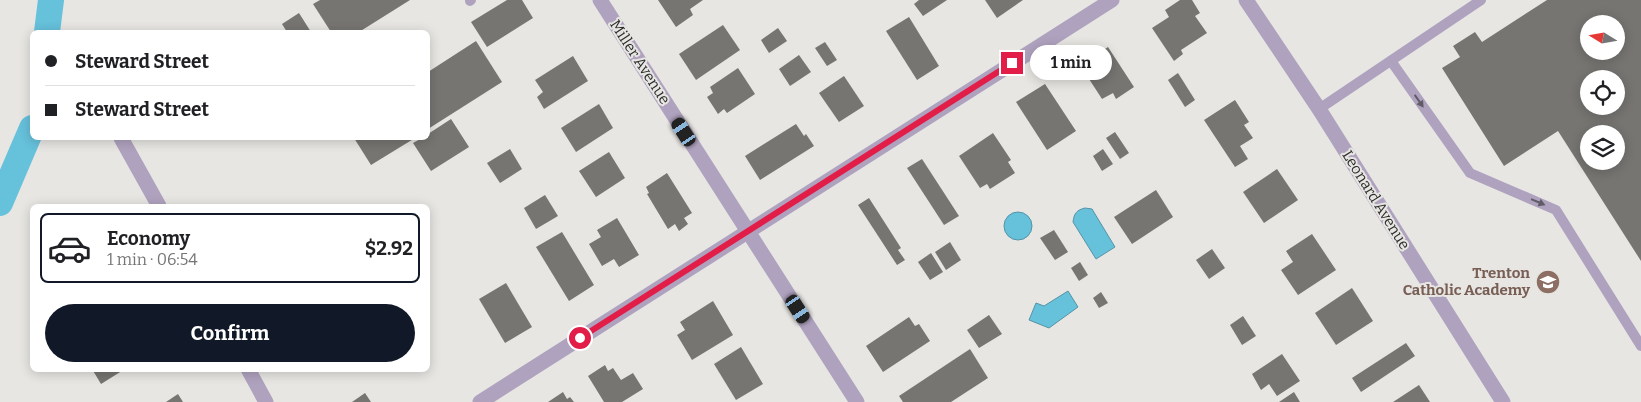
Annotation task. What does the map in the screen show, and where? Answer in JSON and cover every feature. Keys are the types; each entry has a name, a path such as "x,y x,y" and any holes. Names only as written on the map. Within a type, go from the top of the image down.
{"street":[{"name":"Miller Avenue","path":"600,0 857,402"},
{"path":"480,402 1112,0"},
{"name":"Leonard Avenue","path":"1246,0 1319,109 1503,402"},
{"path":"122,140 158,204"},
{"path":"250,372 266,402"}],"lane":[{"path":"1319,109 1481,0"},
{"path":"1391,61 1470,173 1556,210 1641,346"}],"water":[{"path":"1085,208 1092,209 1115,247 1096,259 1073,222 1076,212"},
{"path":"1018,212 1028,216 1032,226 1028,236 1018,240 1008,236 1004,226 1008,216"},
{"path":"1068,291 1078,307 1049,328 1029,320 1036,303 1044,306"}],"building":[{"path":"320,0 410,0 362,30 330,30 313,4"},
{"path":"507,0 522,0 533,18 487,47 471,22"},
{"path":"658,0 703,0 690,9 693,15 676,27"},
{"path":"919,0 947,0 923,16 914,4"},
{"path":"985,0 1023,0 997,18"},
{"path":"1180,0 1192,0 1200,13 1195,16 1207,33 1181,50 1183,54 1174,61 1152,28 1169,17 1165,10"},
{"path":"1547,0 1641,0 1641,261 1583,170 1625,170 1625,125 1580,125 1580,165 1558,131 1504,166 1442,68 1460,57 1453,46 1475,32 1482,42"},
{"path":"299,13 310,30 286,30 282,24"},
{"path":"909,17 939,66 917,80 886,31"},
{"path":"723,25 740,50 696,80 679,54"},
{"path":"778,28 787,41 769,53 761,40"},
{"path":"476,41 502,82 430,128 430,71"},
{"path":"825,42 837,60 827,66 815,48"},
{"path":"1108,47 1134,87 1116,99 1113,93 1102,99 1080,65"},
{"path":"799,55 811,72 790,86 779,69"},
{"path":"573,56 588,81 544,109 537,97 543,92 535,80"},
{"path":"738,68 755,94 727,113 724,109 718,114 707,97 713,93 710,87"},
{"path":"1178,73 1195,100 1185,107 1168,80"},
{"path":"844,76 864,106 839,122 819,93"},
{"path":"1045,84 1076,131 1047,150 1016,102"},
{"path":"1235,100 1249,122 1244,125 1253,138 1240,146 1248,159 1235,167 1204,120"},
{"path":"599,104 613,128 576,152 561,128"},
{"path":"451,119 469,147 431,171 413,143 418,140 430,140 430,133"},
{"path":"796,124 814,146 760,180 745,156"},
{"path":"1115,132 1129,153 1120,159 1106,138"},
{"path":"993,133 1011,160 1008,162 1015,173 990,189 987,184 980,188 959,156"},
{"path":"355,140 412,140 371,165"},
{"path":"510,149 522,169 500,183 487,163"},
{"path":"1103,149 1113,164 1102,171 1093,156"},
{"path":"609,152 625,178 596,197 579,171"},
{"path":"922,159 959,216 944,225 907,168"},
{"path":"1277,169 1298,200 1264,223 1243,192"},
{"path":"667,173 692,213 684,218 688,224 679,231 675,224 668,229 647,194 649,193 646,187"},
{"path":"1156,190 1173,217 1132,244 1114,217"},
{"path":"545,195 558,216 536,229 524,208"},
{"path":"869,198 901,248 898,250 905,260 897,265 858,205"},
{"path":"617,218 639,255 619,267 614,259 602,266 589,244 601,237 597,230"},
{"path":"1054,230 1068,252 1055,260 1040,238"},
{"path":"562,232 594,285 569,301 536,247"},
{"path":"1312,234 1336,270 1298,295 1281,270 1293,262 1286,251"},
{"path":"950,242 961,260 946,270 935,252"},
{"path":"1212,249 1225,268 1209,279 1196,260"},
{"path":"931,253 943,272 930,280 918,262"},
{"path":"1080,262 1088,275 1079,281 1071,268"},
{"path":"506,283 532,327 505,343 479,299"},
{"path":"1352,288 1373,321 1336,345 1315,313"},
{"path":"1101,292 1108,303 1099,308 1093,298"},
{"path":"713,301 733,335 692,360 677,335 685,330 680,322"},
{"path":"989,315 1002,334 979,348 967,330"},
{"path":"1243,316 1256,336 1242,345 1230,325"},
{"path":"909,317 915,326 919,324 930,341 883,372 866,346"},
{"path":"1406,343 1415,356 1361,392 1352,378"},
{"path":"741,347 763,384 736,400 714,364"},
{"path":"970,349 988,378 951,402 903,402 899,396"},
{"path":"1282,354 1300,381 1277,396 1269,384 1261,390 1252,374"},
{"path":"605,365 608,371 613,368 621,380 633,373 643,389 622,402 604,402 588,376"},
{"path":"94,372 120,372 101,384"},
{"path":"1419,385 1430,402 1393,402"},
{"path":"563,392 567,399 570,397 574,402 548,402"},
{"path":"1294,392 1300,402 1279,402"},
{"path":"365,393 371,402 352,402"},
{"path":"178,394 183,402 166,402"}],"waterway":[{"path":"47,30 51,0"},
{"path":"0,203 30,133"}],"place":[{"name":"Trenton Catholic Academy","path":"1548,282"}],"route":[{"path":"580,338 1012,63"}]}
